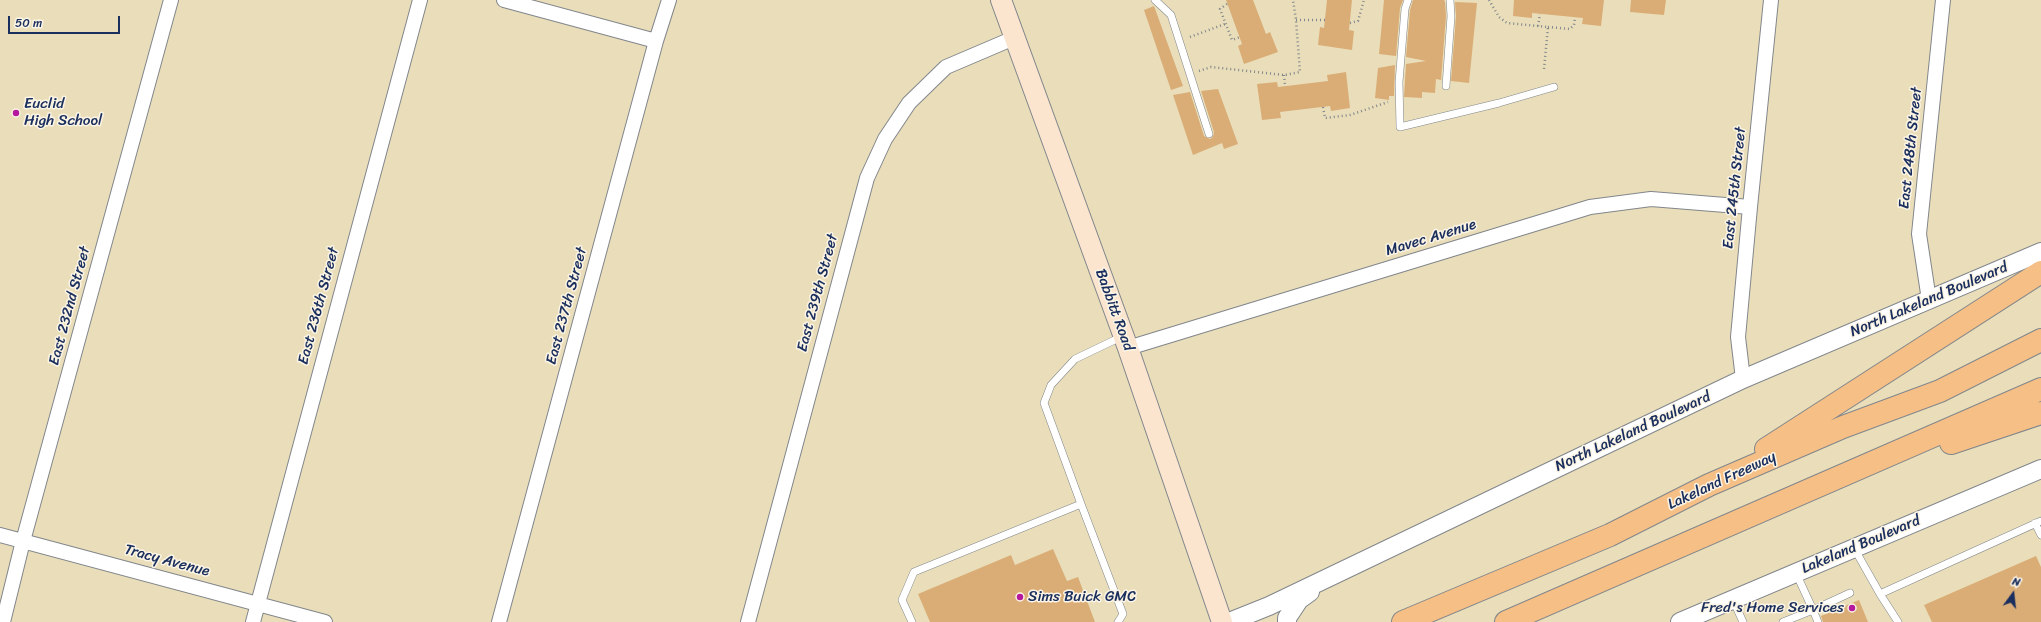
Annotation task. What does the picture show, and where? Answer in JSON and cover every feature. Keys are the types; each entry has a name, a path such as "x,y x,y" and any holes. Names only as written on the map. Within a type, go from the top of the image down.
{"highway":[{"path":"1709,486 2041,272"},
{"name":"Lakeland Freeway","path":"1403,622 1610,535 1709,486 1842,427 1940,391 2041,340"},
{"path":"1506,622 2041,389"},
{"path":"1782,503 1937,447 2041,413"}],"main road":[{"name":"Babbitt Road","path":"1002,0 1014,38 1126,342 1222,622"}],"street":[{"name":"East 232nd Street","path":"3,622 23,541 171,0"},
{"name":"East 236th Street","path":"253,622 257,602 420,0"},
{"path":"504,0 656,41"},
{"name":"East 237th Street","path":"499,622 656,41 669,0"},
{"name":"East 245th Street","path":"1743,379 1738,337 1771,0"},
{"name":"East 248th Street","path":"1929,300 1920,234 1943,0"},
{"name":"East 239th Street","path":"748,622 867,178 885,139 908,103 946,67 1014,38"},
{"name":"Mavec Avenue","path":"1126,342 1590,206 1651,199 1750,207"},
{"name":"North Lakeland Boulevard","path":"1229,622 1269,606 1743,379 2041,252"},
{"name":"Lakeland Boulevard","path":"1680,622 2041,468"},
{"name":"Tracy Avenue","path":"0,535 257,602 325,622"},
{"path":"1287,622 1299,600 1335,574"}],"lane":[{"path":"1155,0 1171,15 1209,134"},
{"path":"1408,0 1405,9 1399,82 1400,126 1499,103 1554,87"},
{"path":"1446,86 1451,16 1450,0"},
{"path":"1118,622 1122,614 1044,403 1051,385 1075,359 1126,342"},
{"path":"912,622 902,600 914,572 1081,504"},
{"path":"1880,594 2038,522 2041,535"},
{"path":"1854,548 1898,622"},
{"path":"1796,573 1818,622"},
{"path":"1783,622 1850,593"},
{"path":"1733,600 1743,622"}],"path":[{"path":"1197,72 1211,67 1284,74 1300,72 1293,0"},
{"path":"1350,23 1358,21 1364,0"},
{"path":"1489,0 1498,17 1507,23 1570,29 1574,25 1575,17"},
{"path":"1227,4 1220,9 1225,24 1232,40 1240,37"},
{"path":"1538,26 1540,14"},
{"path":"1296,20 1325,20"},
{"path":"1185,39 1225,24"},
{"path":"1544,69 1548,27"},
{"path":"1284,74 1285,86"},
{"path":"1323,107 1325,118 1350,115 1388,102"}],"building":[{"path":"1226,0 1253,0 1266,34 1270,32 1278,52 1244,64 1238,46 1242,44"},
{"path":"1327,0 1352,0 1349,30 1354,31 1352,50 1318,45 1320,27 1324,28"},
{"path":"1384,0 1403,0 1400,8 1396,56 1379,54"},
{"path":"1413,0 1444,0 1445,2 1446,16 1441,80 1436,79 1435,93 1422,92 1422,98 1404,97 1406,64 1426,61 1406,57 1410,10"},
{"path":"1514,0 1604,0 1601,26 1582,24 1583,18 1532,13 1532,18 1513,16"},
{"path":"1631,0 1666,0 1664,15 1630,12"},
{"path":"1455,2 1477,3 1469,83 1451,81 1456,16"},
{"path":"1154,6 1183,86 1171,90 1144,10"},
{"path":"1395,65 1394,96 1389,96 1389,100 1375,98 1378,68"},
{"path":"1346,72 1350,108 1331,111 1330,106 1280,112 1281,118 1262,120 1257,84 1277,82 1278,87 1328,81 1327,75"},
{"path":"1218,89 1238,144 1224,149 1222,143 1193,155 1173,95 1190,92 1204,136 1210,139 1213,137 1214,132 1201,91"},
{"path":"1053,549 1067,581 1078,577 1095,622 930,622 918,594 1011,555 1015,565"},
{"path":"2036,556 2041,567 2041,622 1932,622 1924,605"},
{"name":"Fred's Home Services","path":"1859,600 1868,622 1823,622 1821,616"}],"place":[{"name":"Euclid High School","path":"16,113"},
{"name":"Sims Buick GMC","path":"1020,597"},
{"name":"Fred's Home Services","path":"1852,608"}]}
